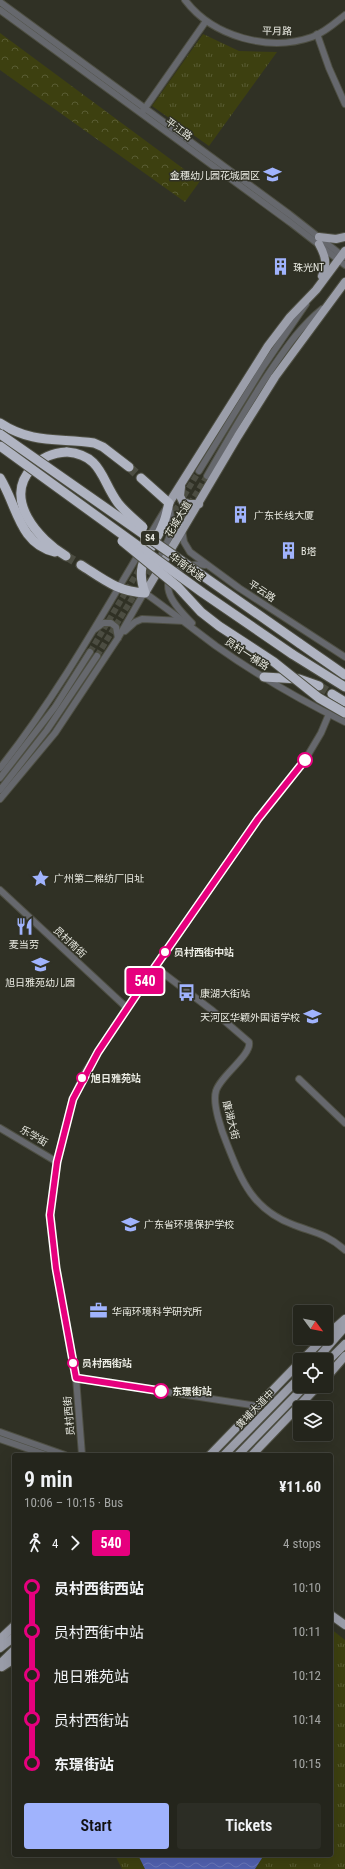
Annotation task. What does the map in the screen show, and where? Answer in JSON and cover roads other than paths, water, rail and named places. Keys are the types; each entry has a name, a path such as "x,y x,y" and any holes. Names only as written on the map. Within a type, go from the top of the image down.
{"highway":[{"path":"0,423 21,435 33,438 94,443 103,447 129,467"},
{"name":"华南快速","path":"0,434 182,563 345,674"},
{"name":"华南快速","path":"0,446 79,504 292,654 345,687"},
{"path":"0,478 26,533 39,546 47,550 63,554 38,535 26,516 21,497 25,478 36,464 48,455 67,452 82,456 96,465 102,472 118,503 131,517 168,548 182,563"},
{"path":"81,565 117,588 131,592 145,593 140,580 140,571 145,558 163,524 169,503 141,478"},
{"path":"79,504 178,587 201,612 219,626 274,662 319,698 345,713"},
{"path":"264,677 299,679 320,686"},
{"path":"332,694 345,702"}],"main road":[{"path":"316,290 325,271 326,263 319,240 345,237"},
{"name":"花城大道","path":"169,503 268,346 290,317 316,290 343,256"},
{"name":"花城大道","path":"145,593 271,383 345,282"},
{"path":"327,305 345,292"},
{"path":"181,484 180,496 183,502 189,504 199,504"},
{"path":"333,1330 345,1319"},
{"path":"322,1353 345,1327"},
{"path":"333,1356 345,1344"},
{"path":"309,1353 317,1345"},
{"path":"333,1370 345,1356"},
{"path":"212,1453 293,1369"},
{"name":"黄埔大道中","path":"226,1453 293,1384"},
{"name":"黄埔大道中","path":"240,1453 297,1393"},
{"path":"254,1453 311,1393"},
{"path":"333,1616 345,1625"},
{"path":"333,1623 345,1632"},
{"path":"0,1639 12,1628"},
{"path":"0,1648 12,1639"},
{"path":"0,1664 12,1652"},
{"path":"0,1668 12,1660"}],"street":[{"name":"平月路","path":"185,0 206,21 246,39 267,43 288,43 317,34 345,15"},
{"name":"平江路","path":"0,2 143,111"},
{"name":"平江路","path":"0,10 143,111 343,256 345,265"},
{"path":"143,111 206,21"},
{"path":"317,34 329,68 345,104"},
{"name":"花城大道","path":"199,471 263,367 316,290"},
{"name":"花城大道","path":"207,476 247,406 284,351 309,319 327,305"},
{"path":"145,593 147,583 164,551 172,531 169,503"},
{"name":"花城大道","path":"0,768 44,708 93,630 169,503"},
{"name":"平云路","path":"182,530 184,542 190,552 287,620 345,657"},
{"path":"201,633 171,597 168,585 174,574 182,567 194,563 207,565"},
{"name":"花城大道","path":"0,800 55,732 118,638 145,593"},
{"name":"员村一横路","path":"145,593 201,633 215,645 264,677 298,698 345,722"},
{"path":"118,638 135,622 142,620 184,621"},
{"path":"93,630 103,624 111,623 116,627 118,638"},
{"path":"0,778 54,707 90,652"},
{"path":"0,790 47,730 97,656"},
{"name":"员村西街","path":"82,1453 76,1378 51,1231 50,1203 57,1162 69,1112 78,1086 127,1008 258,819 305,760 321,733 329,714"},
{"name":"员村南街","path":"0,890 127,1008"},
{"name":"康湖大街","path":"155,967 213,1011 249,1042 248,1050 219,1084 216,1092 216,1100 224,1137 238,1171 250,1193 258,1204 273,1215 288,1223 330,1237 345,1250"},
{"path":"299,1079 345,1122"},
{"name":"乐学街","path":"0,1128 57,1162"},
{"path":"76,1378 258,1406"},
{"path":"0,1432 59,1453"},
{"path":"0,1438 41,1453"}],"water":[{"path":"139,1857 263,1857 255,1869 145,1869"}],"tunnel":[{"path":"129,467 141,478"},
{"path":"170,519 199,471"},
{"path":"171,535 207,476"},
{"path":"66,556 81,565"},
{"path":"143,582 153,564"},
{"path":"90,652 140,568"},
{"path":"97,656 138,589"},
{"path":"319,686 332,694"}],"place":[{"name":"金穗幼儿园花城园区","path":"273,175"},
{"name":"珠光NT","path":"280,267"},
{"name":"广东长线大厦","path":"241,515"},
{"name":"B塔","path":"288,551"},
{"name":"广州第二棉纺厂旧址","path":"41,878"},
{"name":"麦当劳","path":"24,927"},
{"name":"员村西街中站","path":"165,952"},
{"name":"旭日雅苑幼儿园","path":"40,965"},
{"name":"康湖大街站","path":"187,993"},
{"name":"天河区华颖外国语学校","path":"313,1017"},
{"name":"旭日雅苑站","path":"82,1078"},
{"name":"广东省环境保护学校","path":"131,1224"},
{"name":"华南环境科学研究所","path":"99,1311"},
{"name":"员村西街站","path":"73,1363"},
{"name":"东璟街站","path":"161,1391"}]}
